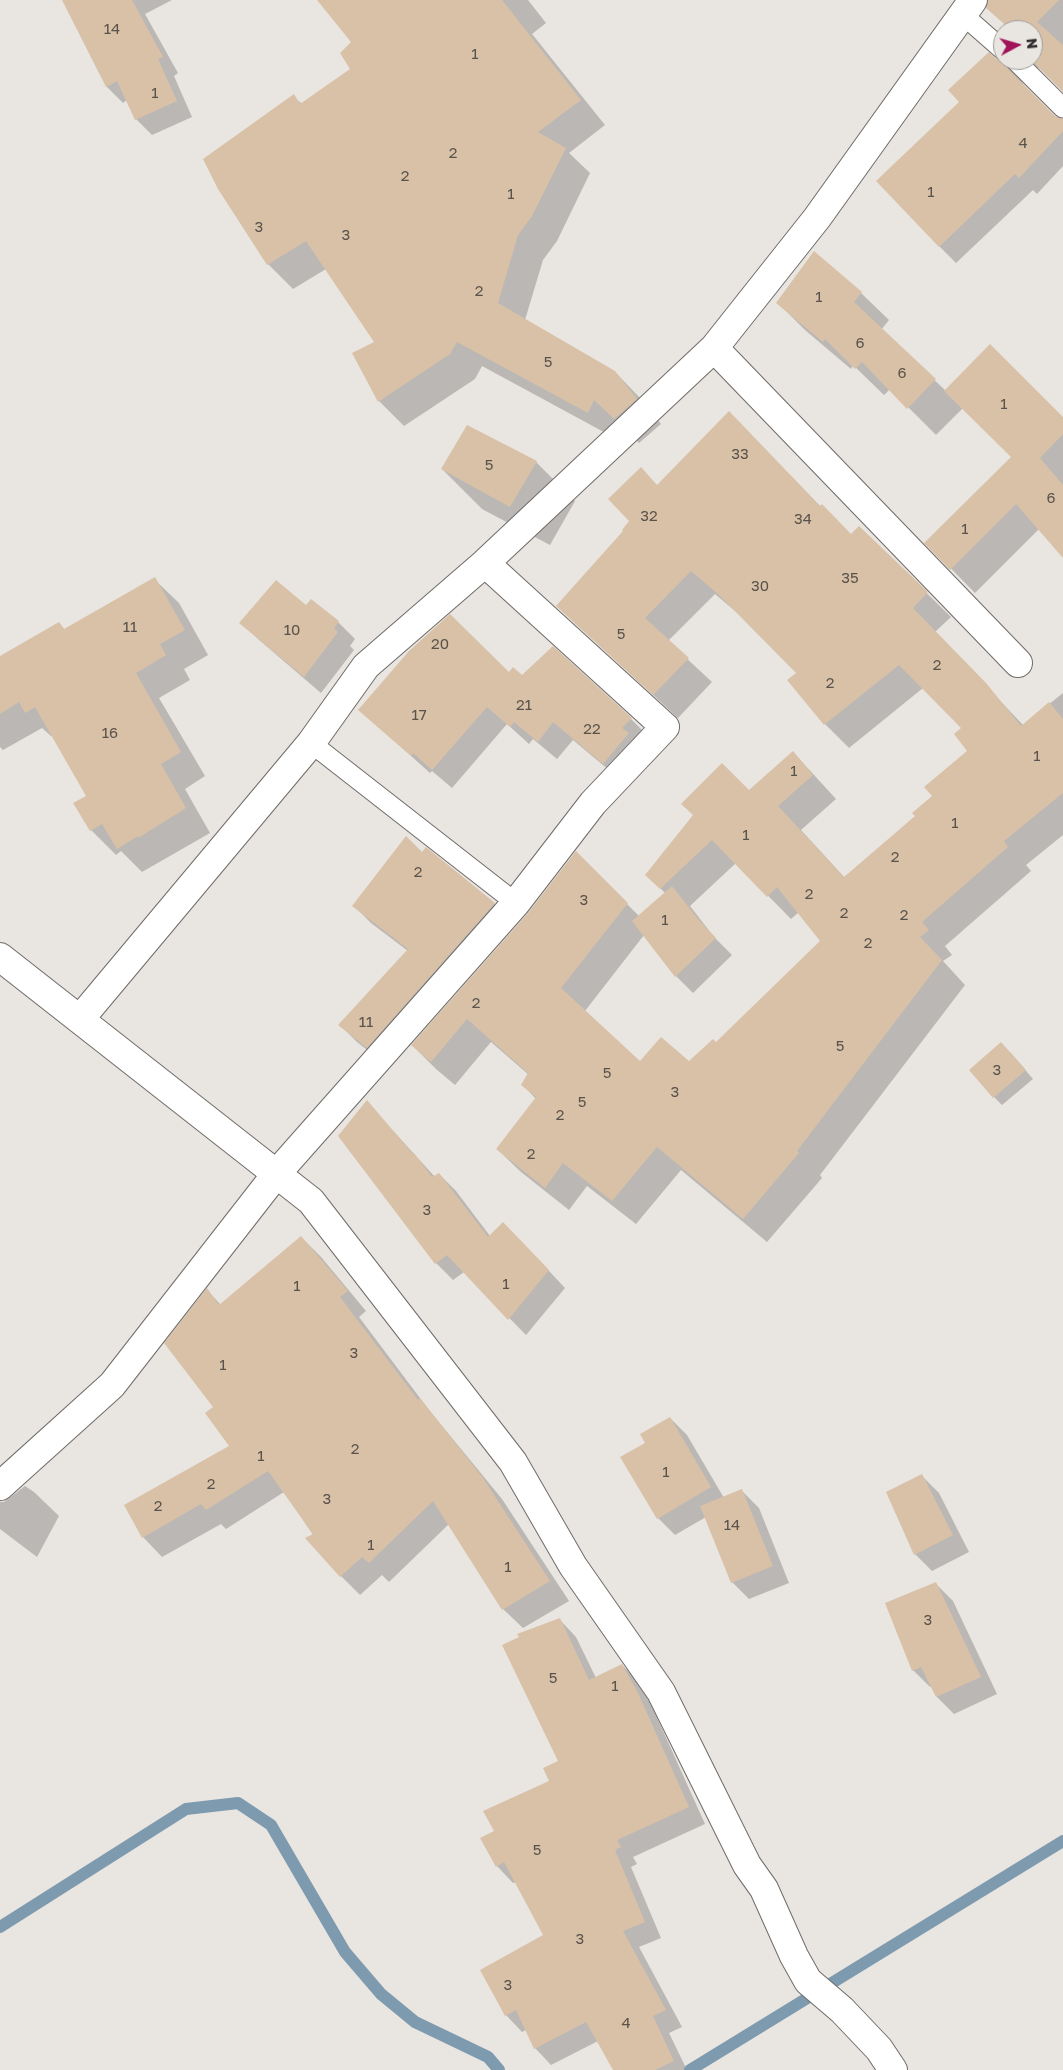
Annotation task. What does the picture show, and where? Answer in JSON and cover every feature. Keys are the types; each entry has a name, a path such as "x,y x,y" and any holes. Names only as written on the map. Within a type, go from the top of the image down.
{"street":[{"path":"80,1019 311,742 366,666 485,563 714,348 817,218 968,7"},
{"path":"714,348 1018,663"},
{"path":"0,1486 112,1385 277,1173 516,903 593,804 665,727 485,563"},
{"path":"0,957 311,1201 513,1462 573,1566 661,1692 747,1865 764,1889 794,1956 808,1980 842,2010 879,2048 893,2070"}],"lane":[{"path":"968,7 993,38"},
{"path":"1025,70 1063,108"},
{"path":"311,742 516,903"}],"building":[{"path":"62,0 132,0 163,57 158,59 177,101 135,120 117,81 106,87"},
{"path":"317,0 502,0 581,100 538,132 566,148 532,216 518,235 498,303 615,371 637,399 614,419 594,400 588,413 457,342 450,354 378,402 352,353 374,342 306,241 267,265 218,189 203,159 294,94 300,104 350,69 340,53 351,42"},
{"path":"988,0 1059,0 1039,20 1000,20 986,8"},
{"path":"1043,27 1063,45 1063,92 1041,70 1043,70"},
{"path":"989,52 993,56 993,70 1009,70 1055,116 1063,119 1063,131 1019,178 1015,174 939,247 876,181 959,102 948,90"},
{"path":"814,251 862,292 854,302 936,379 907,409 862,362 855,369 825,339 823,342 776,303"},
{"path":"990,344 1063,417 1063,434 1040,458 1063,485 1063,558 1016,504 950,570 924,543 1011,457 944,391"},
{"path":"729,411 820,506 822,504 851,534 859,526 928,592 913,608 986,683 1021,726 1049,702 1063,719 1063,793 1004,841 1008,847 922,922 929,930 920,937 942,960 797,1151 799,1153 743,1219 657,1147 612,1201 563,1163 545,1188 496,1149 536,1097 521,1085 528,1073 467,1019 431,1062 411,1045 528,913 576,851 628,903 561,988 640,1061 661,1037 689,1061 713,1039 716,1042 820,941 777,887 767,897 712,840 660,889 645,875 693,815 681,804 722,763 749,790 793,751 813,775 778,806 844,877 915,816 912,813 932,796 924,787 967,751 954,734 961,728 899,665 824,725 787,680 796,673 719,595 691,571 645,618 689,658 653,695 556,606 623,531 629,521 608,499 641,467 657,485"},
{"path":"467,425 537,461 510,507 441,469"},
{"path":"155,577 185,630 160,644 166,655 136,673 181,752 161,764 186,808 117,849 102,824 90,831 73,803 86,796 35,707 25,713 19,702 0,714 0,656 59,622 64,629"},
{"path":"276,580 306,605 311,599 339,621 334,628 338,632 304,677 239,623"},
{"path":"450,614 509,672 513,667 522,675 553,646 632,718 622,728 629,733 603,764 553,722 538,742 514,722 510,727 487,707 432,770 413,753 411,756 358,710 409,651"},
{"path":"406,836 422,852 426,847 495,903 367,1048 338,1025 408,949 352,906"},
{"path":"672,886 716,938 675,977 632,921"},
{"path":"1001,1042 1026,1070 993,1098 969,1070"},
{"path":"367,1100 414,1153 432,1177 439,1173 488,1237 503,1222 549,1270 508,1320 447,1255 435,1264 338,1136"},
{"path":"301,1236 348,1291 340,1297 418,1400 420,1398 483,1478 550,1581 502,1610 433,1501 369,1563 362,1557 340,1577 305,1538 313,1534 268,1471 206,1510 201,1504 142,1538 124,1505 229,1446 205,1413 213,1407 164,1343 207,1288 219,1305"},
{"path":"670,1417 711,1487 657,1519 620,1457 645,1443 640,1434"},
{"path":"922,1474 953,1535 914,1555 886,1492"},
{"path":"742,1489 773,1566 731,1583 700,1506"},
{"path":"936,1582 981,1677 936,1697 921,1667 912,1671 885,1603"},
{"path":"560,1618 589,1680 622,1664 638,1693 689,1807 617,1840 621,1847 615,1850 645,1922 623,1931 666,2010 653,2016 674,2061 655,2070 613,2070 586,2022 534,2049 516,2010 505,2016 480,1970 543,1935 504,1862 496,1867 480,1838 494,1831 483,1811 549,1781 543,1768 558,1761 502,1645 519,1637 517,1634"}],"waterway":[{"path":"0,1927 186,1809 238,1803 271,1825 345,1952 381,1994 415,2022 488,2057 499,2070"},
{"path":"690,2070 1063,1841"}]}
